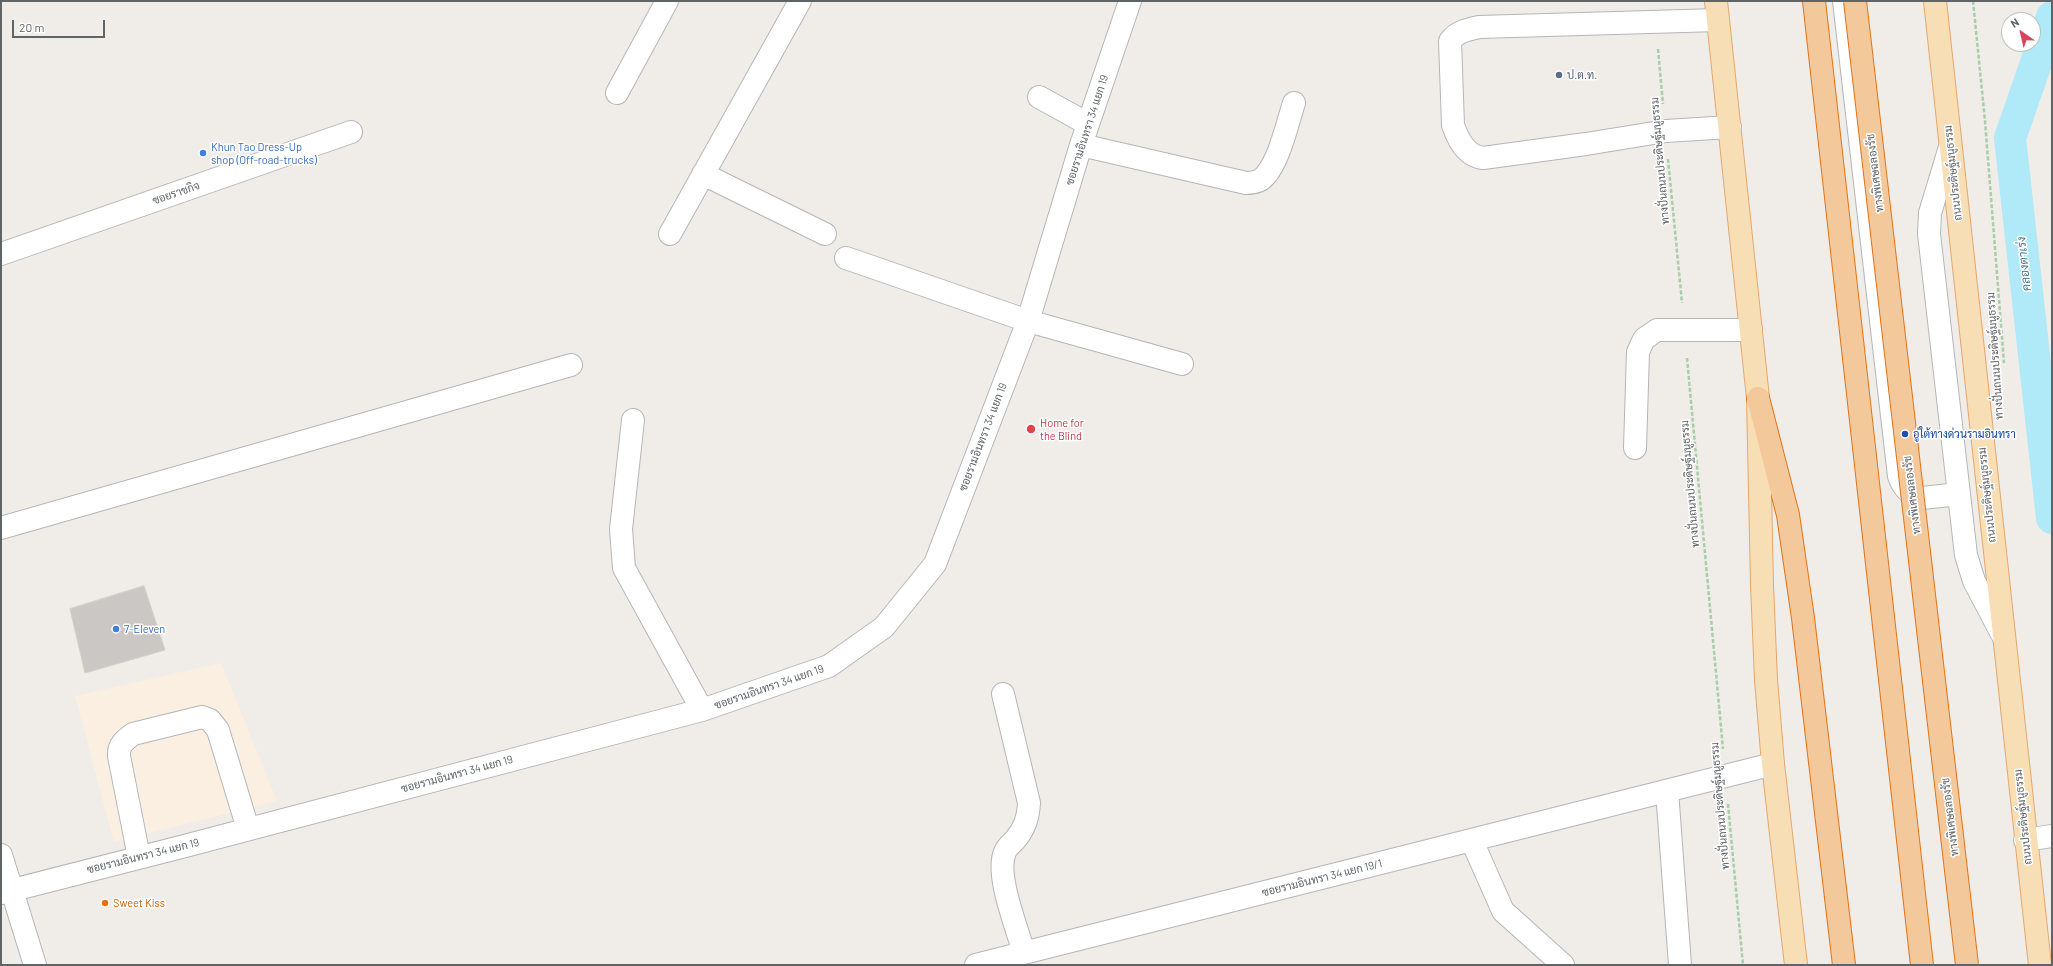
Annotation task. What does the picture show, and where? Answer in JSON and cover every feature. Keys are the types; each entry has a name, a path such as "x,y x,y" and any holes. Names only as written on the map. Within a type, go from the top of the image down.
{"highway":[{"path":"1814,1 1922,965"},
{"name":"ทางพิเศษฉลองรัช","path":"1854,1 1967,965"},
{"path":"1758,398 1788,515 1810,669 1844,965"}],"main road":[{"name":"ถนนประดิษฐ์มนูธรรม","path":"1935,1 2025,840 2040,965"},
{"path":"1717,11 1758,398 1762,585 1773,764 1796,965"}],"street":[{"path":"617,93 667,1"},
{"path":"670,234 800,1"},
{"name":"ซอยรามอินทรา 34 แยก 19","path":"6,891 702,710 828,666 884,627 934,564 1028,321 1081,145 1130,1"},
{"path":"1844,1 1898,476 1905,489 1916,497 1922,498 1959,494"},
{"path":"1717,11 1655,22 1479,28 1462,30 1455,34 1450,41 1453,125 1456,134 1469,154 1475,157 1483,158 1666,131 1730,127"},
{"path":"1039,97 1088,124"},
{"path":"1081,145 1254,183 1265,176 1274,162 1294,103"},
{"name":"ซอยราชกิจ","path":"1,254 351,132"},
{"path":"1950,147 1930,213 1929,234 1966,555 1970,572 2003,636"},
{"path":"703,174 826,234"},
{"path":"846,258 1028,321 1182,364"},
{"path":"1635,448 1638,352 1644,338 1657,330 1751,330"},
{"path":"1,528 571,365"},
{"path":"633,420 621,529 624,568 702,710"},
{"path":"1003,694 1029,803 1028,820 1020,833 1006,850 1001,863 1002,876 1024,953"},
{"path":"139,857 118,749 125,739 133,734 202,717 210,720 218,730 248,829"},
{"name":"ซอยรามอินทรา 34 แยก 19/1","path":"976,965 1773,764"},
{"path":"1667,791 1680,965"},
{"path":"2025,840 2052,836"},
{"path":"1472,841 1503,910 1563,965"},
{"path":"1,855 6,891 35,965"}],"path":[{"name":"ทางปั่นถนนประดิษฐ์มนูธรรม","path":"1973,1 1985,121 2004,364"},
{"name":"ทางปั่นถนนประดิษฐ์มนูธรรม","path":"1655,22 1743,965"}],"shaded area":[{"path":"221,663 277,801 114,842 75,696"}],"building":[{"name":"7-Eleven","path":"144,586 165,650 85,673 70,609"}],"waterway":[{"name":"คลองตาเร่ง","path":"2052,17 2010,138 2052,518"}],"place":[{"name":"ป.ต.ท.","path":"1559,75"},
{"name":"Khun Tao Dress-Up shop (Off-road-trucks)","path":"203,153"},
{"name":"Home for the Blind","path":"1031,429"},
{"name":"อู่ใต้ทางด่วนรามอินทรา","path":"1905,434"},
{"name":"7-Eleven","path":"116,629"},
{"name":"Sweet Kiss","path":"105,903"}]}
